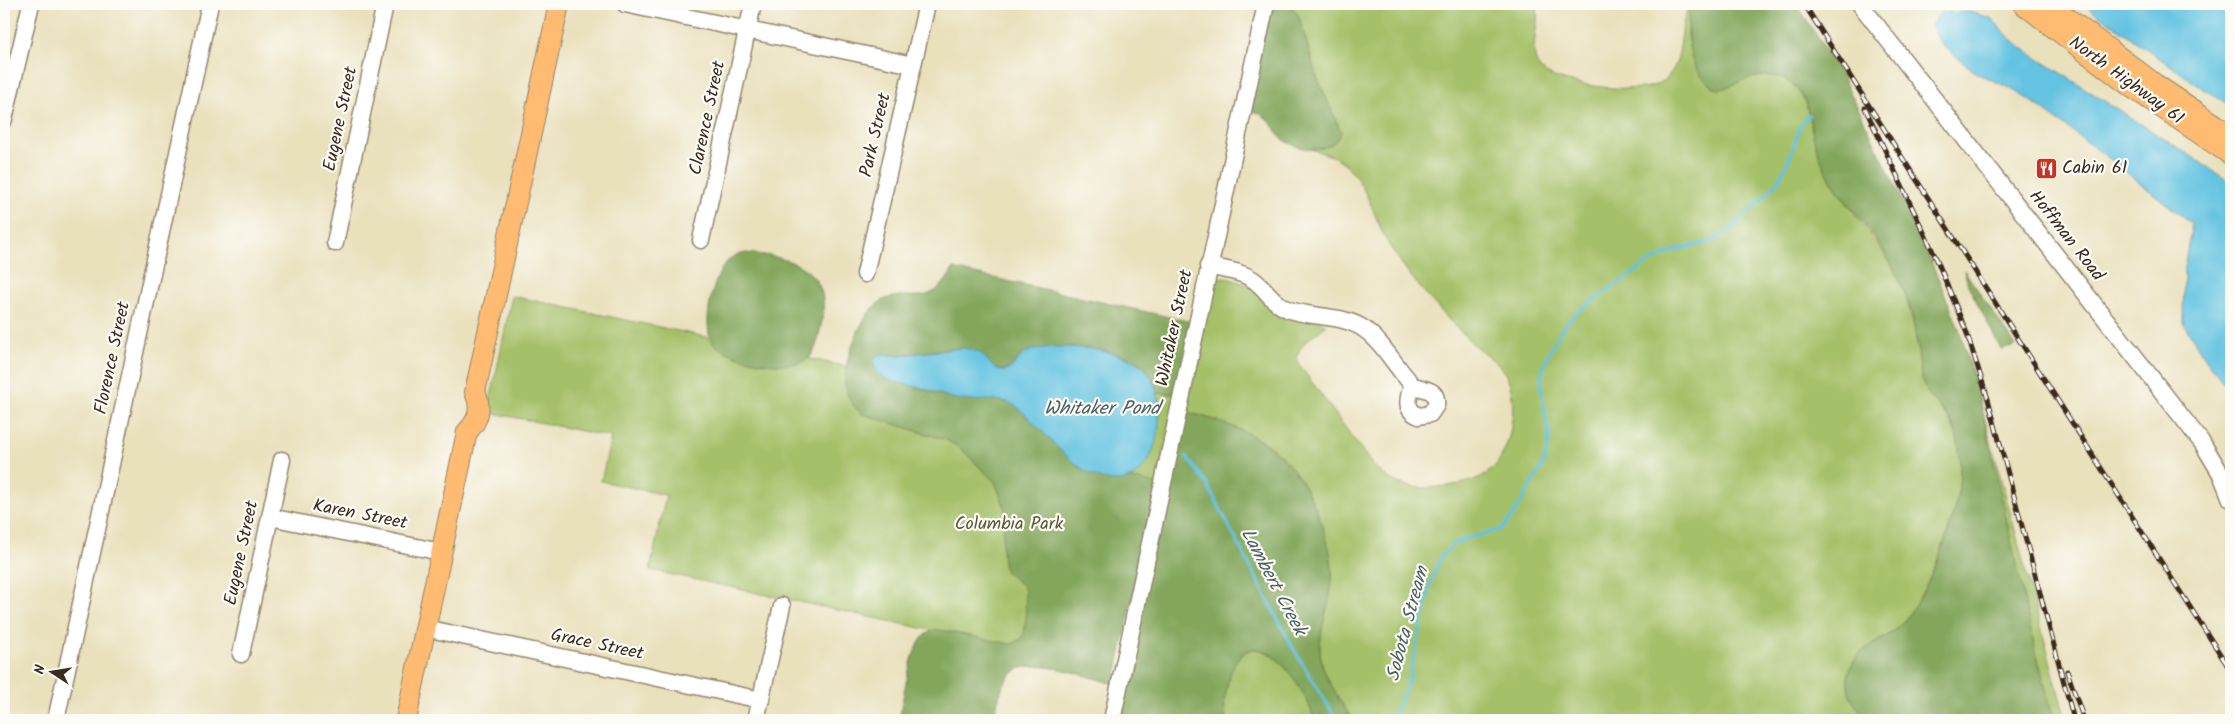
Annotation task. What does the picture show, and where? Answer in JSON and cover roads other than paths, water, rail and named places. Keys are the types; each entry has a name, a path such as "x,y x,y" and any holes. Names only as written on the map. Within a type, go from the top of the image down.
{"main road":[{"path":"406,720 467,432 462,420 466,400 475,392 559,4"},
{"name":"North Highway 61","path":"2023,4 2134,89 2231,155"},
{"path":"2049,4 2155,84 2231,135"}],"street":[{"path":"4,119 31,4"},
{"name":"Florence Street","path":"56,720 210,4"},
{"name":"Eugene Street","path":"335,243 386,4"},
{"path":"625,4 913,65"},
{"name":"Clarence Street","path":"701,240 753,4"},
{"name":"Park Street","path":"865,274 927,4"},
{"name":"Whitaker Street","path":"1112,720 1208,266 1266,4"},
{"name":"Hoffman Road","path":"1860,4 2203,444 2221,474 2231,499"},
{"path":"1208,266 1247,276 1259,284 1275,302 1286,308 1350,322 1363,328 1412,385"},
{"name":"Eugene Street","path":"241,654 282,460"},
{"name":"Karen Street","path":"270,517 442,552"},
{"path":"756,720 782,606"},
{"name":"Grace Street","path":"425,628 760,700"}],"water":[{"path":"2083,4 2231,4 2231,106 2202,88"},
{"path":"1969,12 1991,18 2011,39 2034,56 2231,183 2231,393 2205,358 2183,323 2184,267 2192,224 2033,102 2006,86 1978,74 1943,46 1931,25 1940,13"},
{"name":"Whitaker Pond","path":"1052,347 1099,350 1128,358 1138,363 1149,375 1156,391 1159,411 1158,431 1153,451 1144,467 1131,477 1115,481 1103,479 1081,468 1060,450 1025,414 1011,404 996,400 957,399 922,388 894,382 881,375 876,370 874,364 875,358 879,355 902,355 963,348 984,356 1000,371 1011,368 1027,352"}],"waterway":[{"name":"Sobota Stream","path":"1389,720 1397,708 1408,683 1431,582 1441,557 1452,545 1459,541 1502,529 1514,514 1541,469 1547,451 1549,435 1541,389 1542,372 1549,353 1565,324 1581,309 1648,263 1675,250 1713,241 1732,228 1779,180 1791,155 1800,125 1809,115"},
{"name":"Lambert Creek","path":"1186,456 1207,484 1293,648 1337,720"}],"railway":[{"path":"1804,4 2231,671"},
{"path":"1865,108 1937,260 1966,331 1988,399 2074,720"},
{"path":"2067,671 2084,720"}],"place":[{"name":"Cabin 61","path":"2046,168"}],"park label":[{"name":"Columbia Park","path":"1009,524"}]}
